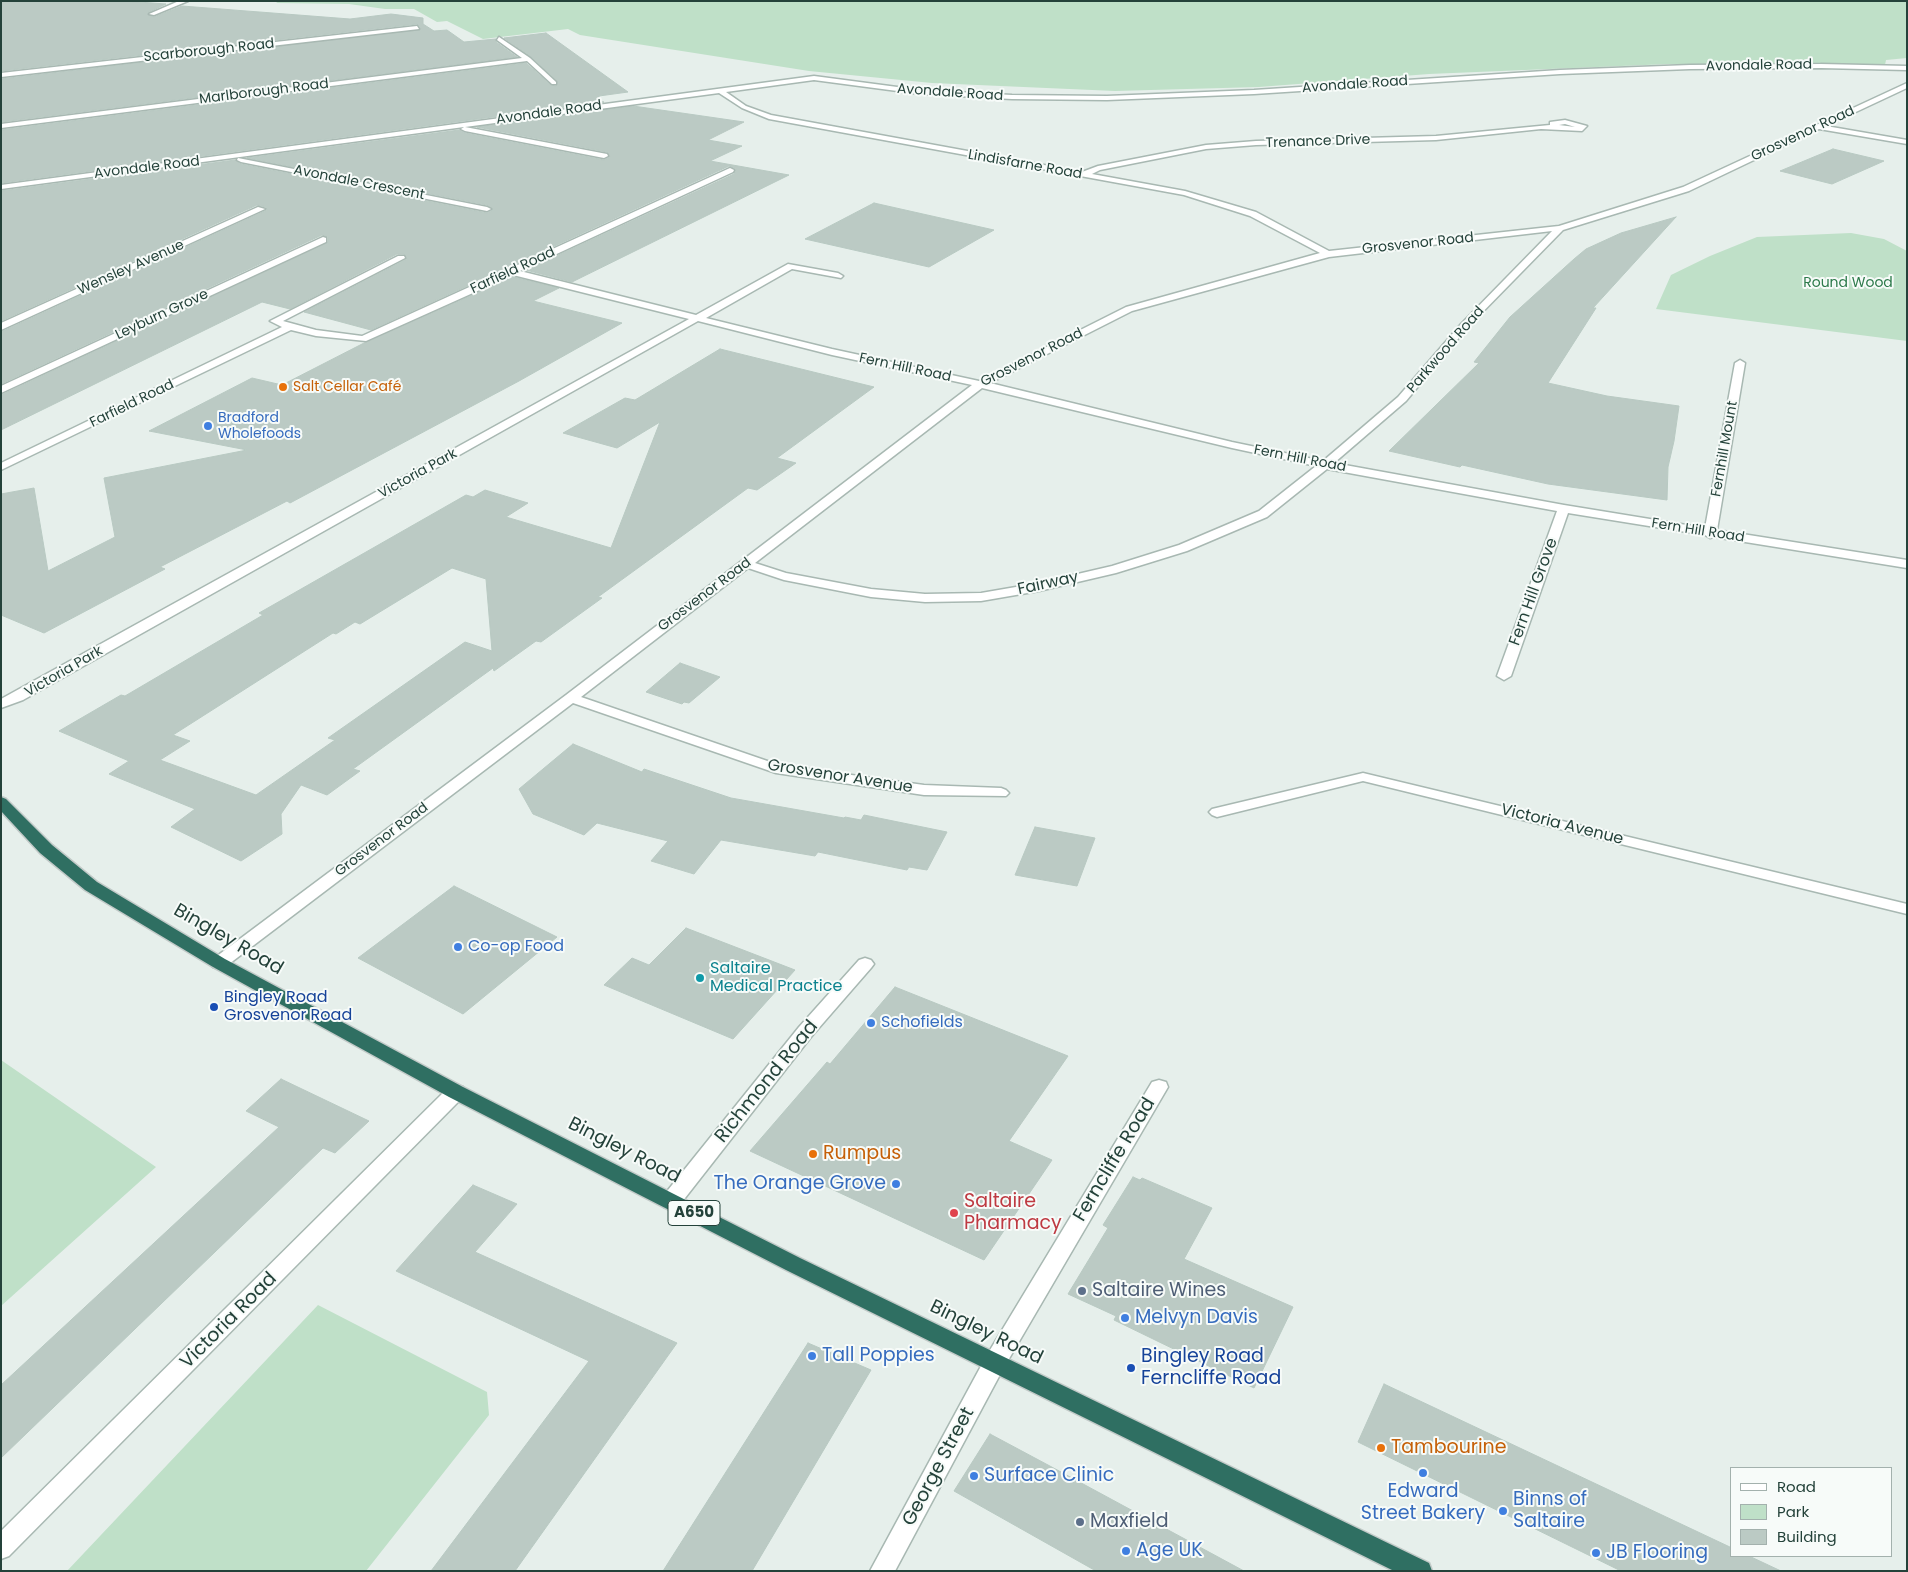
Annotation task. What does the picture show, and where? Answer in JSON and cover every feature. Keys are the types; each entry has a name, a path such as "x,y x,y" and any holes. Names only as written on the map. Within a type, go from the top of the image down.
{"highway":[{"name":"Bingley Road","path":"1,802 46,849 91,886 219,963 456,1092 793,1264 1420,1571"}],"street":[{"path":"152,14 185,1"},
{"name":"Scarborough Road","path":"1,75 417,28"},
{"path":"499,39 528,59 554,83"},
{"name":"Marlborough Road","path":"1,126 528,59"},
{"name":"Avondale Road","path":"1,187 230,158 814,78 920,92 1012,97 1107,98 1254,92 1560,72 1709,67 1907,68"},
{"name":"Grosvenor Road","path":"219,963 571,698 980,384 1129,310 1328,254 1560,228 1686,189 1907,85"},
{"name":"Lindisfarne Road","path":"719,90 744,107 769,117 1185,194 1253,214 1328,254"},
{"path":"453,127 604,156"},
{"name":"Trenance Drive","path":"1082,175 1098,168 1206,147 1436,138 1557,127"},
{"path":"1819,127 1907,142"},
{"name":"Avondale Crescent","path":"230,158 487,208"},
{"name":"Farfield Road","path":"1,467 290,327 316,333 363,339 730,170"},
{"name":"Wensley Avenue","path":"1,327 261,209"},
{"name":"Parkwood Road","path":"1325,465 1402,399 1464,326 1560,228"},
{"name":"Leyburn Grove","path":"1,390 323,240"},
{"path":"290,327 275,320 401,258"},
{"name":"Victoria Park","path":"1,704 18,698 176,608 700,319 791,266 838,276"},
{"name":"Fern Hill Road","path":"512,272 832,352 980,384 1232,445 1325,465 1710,534 1907,564"},
{"name":"Fernhill Mount","path":"1710,534 1740,363"},
{"name":"Fairway","path":"746,564 784,576 871,593 907,596 981,597 1039,587 1116,569 1183,548 1262,514 1325,465"},
{"name":"Fern Hill Grove","path":"1504,676 1564,509"},
{"name":"Grosvenor Avenue","path":"571,698 776,769 924,790 1001,793"},
{"name":"Victoria Avenue","path":"1217,812 1363,777 1907,909"},
{"name":"Richmond Road","path":"671,1201 805,1032 865,964"},
{"name":"Ferncliffe Road","path":"995,1362 1159,1087"},
{"name":"Victoria Road","path":"1,1548 456,1092"},
{"name":"George Street","path":"882,1571 995,1362"}],"green space":[{"path":"279,1 1907,1 1907,58 1886,60 1885,65 1669,64 1429,74 1259,87 1115,91 932,83 809,71 580,35 568,29 483,39 447,21 437,22 414,9 385,9 349,4 276,3"},
{"name":"Round Wood","path":"1851,233 1884,239 1907,251 1907,341 1656,309 1671,275 1710,256 1757,237"},
{"path":"1,1060 156,1167 1,1306"},
{"path":"318,1305 487,1392 489,1415 366,1571 67,1571"}],"building":[{"path":"1,1 125,1 166,4 147,13 154,17 182,6 350,19 391,14 423,18 423,24 434,31 447,30 464,42 496,39 496,42 517,57 1,122 1,79 421,29 417,24 1,71"},
{"path":"546,33 628,92 599,96 599,102 604,102 1,183 1,130 526,63 551,85 556,86 557,81 531,57 504,38"},
{"path":"633,106 744,122 708,140 742,146 710,161 789,175 572,282 526,270 734,174 736,169 729,166 371,330 304,312 407,259 404,254 397,254 290,309 262,302 1,430 1,395 328,242 328,237 322,235 1,384 1,332 267,210 266,207 257,205 1,321 1,191 235,160 241,164 487,213 493,210 487,205 247,158 459,130 465,133 604,160 610,157 607,152 477,127"},
{"path":"1833,149 1884,161 1832,184 1780,171"},
{"path":"874,203 994,230 929,267 805,239"},
{"path":"1676,217 1593,308 1596,308 1548,383 1607,396 1679,406 1668,467 1667,500 1548,484 1389,451 1479,363 1474,362 1510,317 1586,249 1621,233"},
{"path":"513,277 559,288 533,301 622,323 519,381 290,503 287,501 160,567 165,569 44,633 1,615 1,494 34,488 48,571 115,537 104,478 247,450 149,431 252,378 282,385 364,343"},
{"path":"720,349 874,387 777,458 796,463 757,490 748,488 598,597 602,598 541,642 536,641 494,671 493,668 353,769 360,771 327,795 301,785 281,814 282,834 241,861 171,827 195,809 109,774 129,761 59,731 121,695 125,696 263,615 259,613 466,495 473,497 485,490 528,503 506,517 611,548 660,422 617,448 563,433 625,398 635,400","holes":["452,568 486,579 492,651 465,642 328,738 335,740 256,795 160,760 190,741 173,735 333,633 336,634 355,622 360,624"]},
{"path":"680,663 720,677 689,703 684,702 682,704 646,692"},
{"path":"573,744 642,772 644,769 731,798 844,818 861,820 864,815 947,832 927,870 909,867 907,870 818,852 815,856 721,840 694,874 651,861 668,841 597,823 584,835 533,814 519,789"},
{"path":"1035,827 1095,838 1077,886 1015,875"},
{"name":"Co-op Food","path":"454,886 557,937 463,1014 358,958"},
{"name":"Saltaire Medical Practice","path":"686,928 795,970 733,1039 604,985 632,958 649,965"},
{"path":"895,987 1068,1056 1009,1141 1052,1160 984,1260 750,1151 827,1062 830,1064"},
{"path":"281,1079 369,1121 335,1153 323,1148 1,1458 1,1385 279,1127 246,1111"},
{"path":"1133,1177 1140,1180 1142,1178 1212,1208 1184,1259 1293,1307 1254,1388 1114,1320 1116,1316 1068,1294 1108,1228 1103,1225"},
{"path":"473,1185 517,1204 475,1252 677,1343 515,1571 431,1571 589,1361 396,1271"},
{"path":"808,1343 871,1370 752,1571 663,1571"},
{"path":"1384,1384 1730,1547 1730,1557 1751,1557 1781,1571 1621,1571 1358,1442"},
{"path":"990,1434 1244,1571 1096,1571 954,1491"}],"place":[{"name":"Salt Cellar Café","path":"283,387"},
{"name":"Bradford Wholefoods","path":"208,426"},
{"name":"Co-op Food","path":"458,947"},
{"name":"Saltaire Medical Practice","path":"700,978"},
{"name":"Bingley Road Grosvenor Road","path":"214,1007"},
{"name":"Schofields","path":"871,1023"},
{"name":"Rumpus","path":"813,1154"},
{"name":"The Orange Grove","path":"896,1184"},
{"name":"Saltaire Pharmacy","path":"954,1213"},
{"name":"Saltaire Wines","path":"1082,1291"},
{"name":"Melvyn Davis","path":"1125,1318"},
{"name":"Tall Poppies","path":"812,1356"},
{"name":"Bingley Road Ferncliffe Road","path":"1131,1368"},
{"name":"Tambourine","path":"1381,1448"},
{"name":"Edward Street Bakery","path":"1423,1473"},
{"name":"Surface Clinic","path":"974,1476"},
{"name":"Binns of Saltaire","path":"1503,1511"},
{"name":"Maxfield","path":"1080,1522"},
{"name":"Age UK","path":"1126,1551"},
{"name":"JB Flooring","path":"1596,1553"}]}
